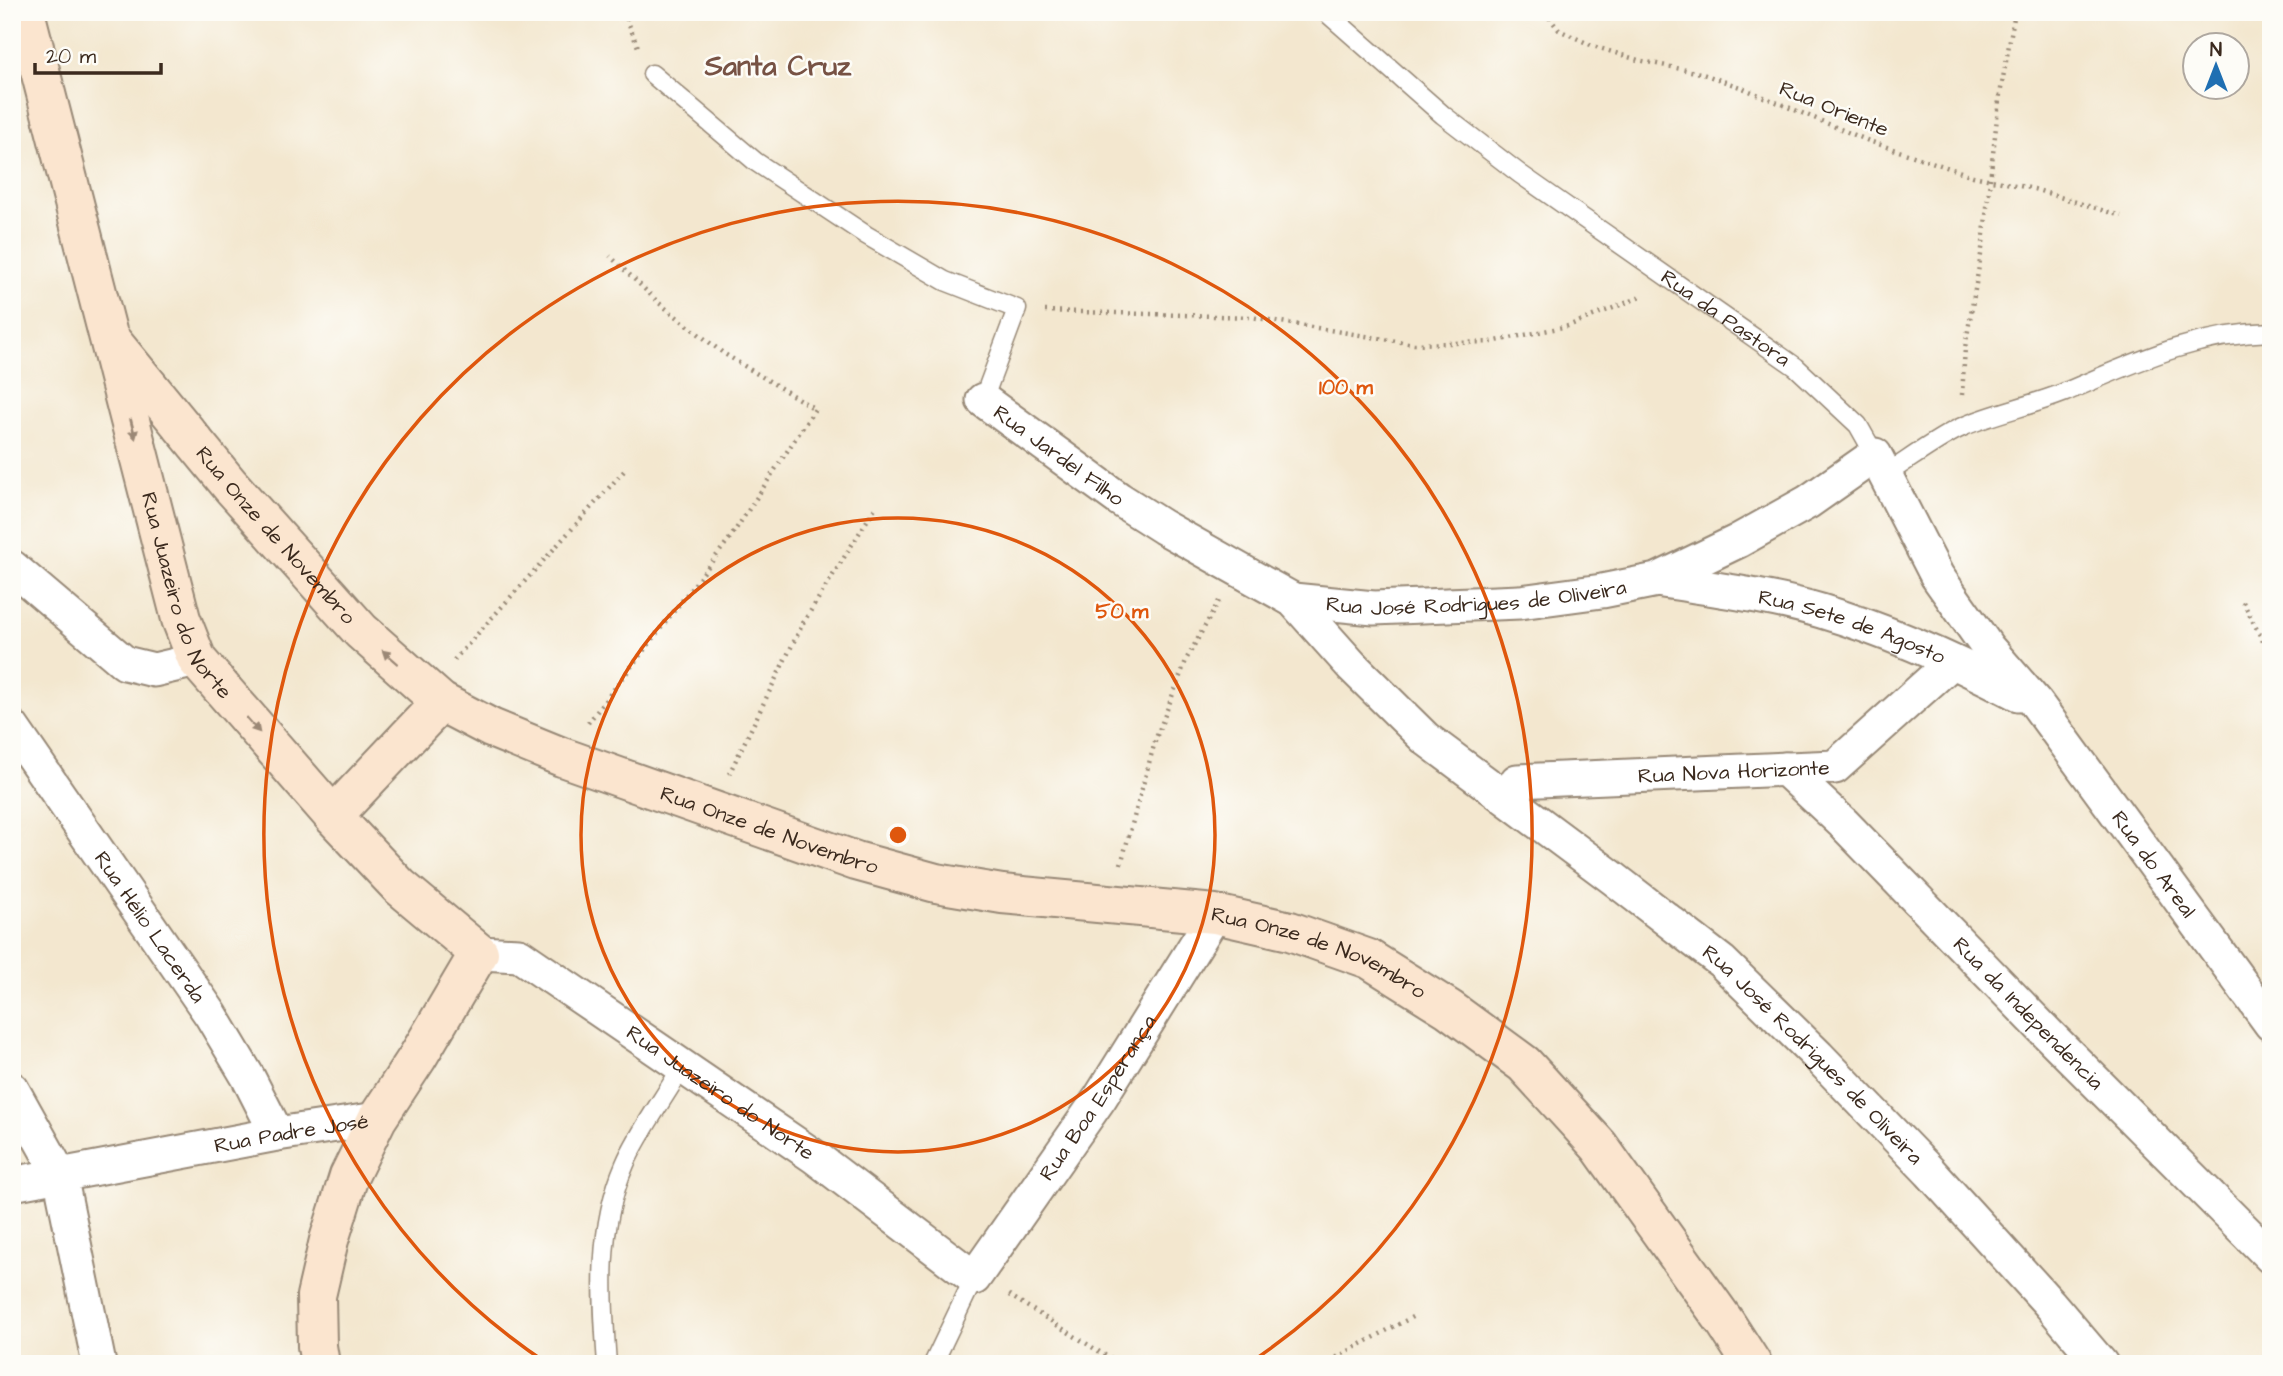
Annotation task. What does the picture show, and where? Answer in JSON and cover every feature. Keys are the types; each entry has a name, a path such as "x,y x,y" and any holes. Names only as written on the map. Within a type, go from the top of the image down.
{"street":[{"name":"Rua Onze de Novembro","path":"25,12 110,339 230,485 361,631 434,696 491,728 562,757 856,861 936,883 1002,894 1215,914 1290,931 1369,959 1449,1009 1524,1064 1600,1146 1752,1364"},
{"name":"Rua Juazeiro do Norte","path":"110,339 181,619 197,660 333,816 399,886 479,953 519,955 815,1157 974,1278"},
{"name":"Rua Jardel Filho","path":"983,400 1119,499 1293,600 1352,666 1425,738 1502,782"},
{"name":"Rua José Rodrigues de Oliveira","path":"1293,600 1374,608 1520,602 1602,591 1657,580 1738,541 1880,465"},
{"name":"Rua da Pastora","path":"1880,465 1937,576 1987,648 2036,704"},
{"path":"12,567 125,663 154,670 197,660"},
{"name":"Rua Sete de Agosto","path":"1657,580 1758,596 1820,611 1952,662 2036,704"},
{"name":"Rua Nova Horizonte","path":"1502,782 1835,767 1952,662"},
{"path":"333,816 434,696"},
{"name":"Rua do Areal","path":"2036,704 2271,1024"},
{"name":"Rua Hélio Lacerda","path":"12,727 211,1015 248,1077 277,1134"},
{"name":"Rua da Independencia","path":"1785,769 1843,824 2271,1257"},
{"name":"Rua José Rodrigues de Oliveira","path":"1502,782 1722,962 1930,1172 2101,1364"},
{"name":"Rua Boa Esperança","path":"974,1278 1100,1098 1215,914"},
{"name":"Rua Padre José","path":"12,1184 277,1134 377,1119 417,1058 479,953"},
{"path":"12,1089 60,1175 99,1364"},
{"path":"320,1364 316,1296 349,1177 377,1119"}],"lane":[{"name":"Rua da Pastora","path":"1326,12 1443,115 1520,174 1796,367 1857,425 1880,465"},
{"path":"652,74 756,162 866,235 945,281 1017,309"},
{"name":"Rua Jardel Filho","path":"983,400 1017,309"},
{"path":"1880,465 1960,428 2060,394 2140,359 2205,339 2271,332"},
{"path":"607,1364 602,1305 602,1257 608,1214 625,1163 682,1067"},
{"path":"933,1364 974,1278"}],"path":[{"path":"624,12 652,74"},
{"name":"Rua Oriente","path":"1545,12 1559,30 1592,46 1638,60 1700,73 1869,141 1973,176 2034,189 2121,216"},
{"path":"1960,428 1965,348 1983,243 1999,100 2015,12"},
{"path":"562,757 730,538 815,409 723,353 659,303 610,256"},
{"path":"1017,309 1251,317 1414,344 1491,342 1568,326 1675,283"},
{"path":"434,696 624,471"},
{"path":"712,810 803,624 875,508"},
{"path":"1110,904 1156,738 1187,658 1237,569"},
{"path":"2243,602 2271,657"},
{"path":"974,1278 996,1287 1119,1364"},
{"path":"1324,1364 1414,1316"}],"district":[{"name":"Santa Cruz","path":"778,66"}]}
